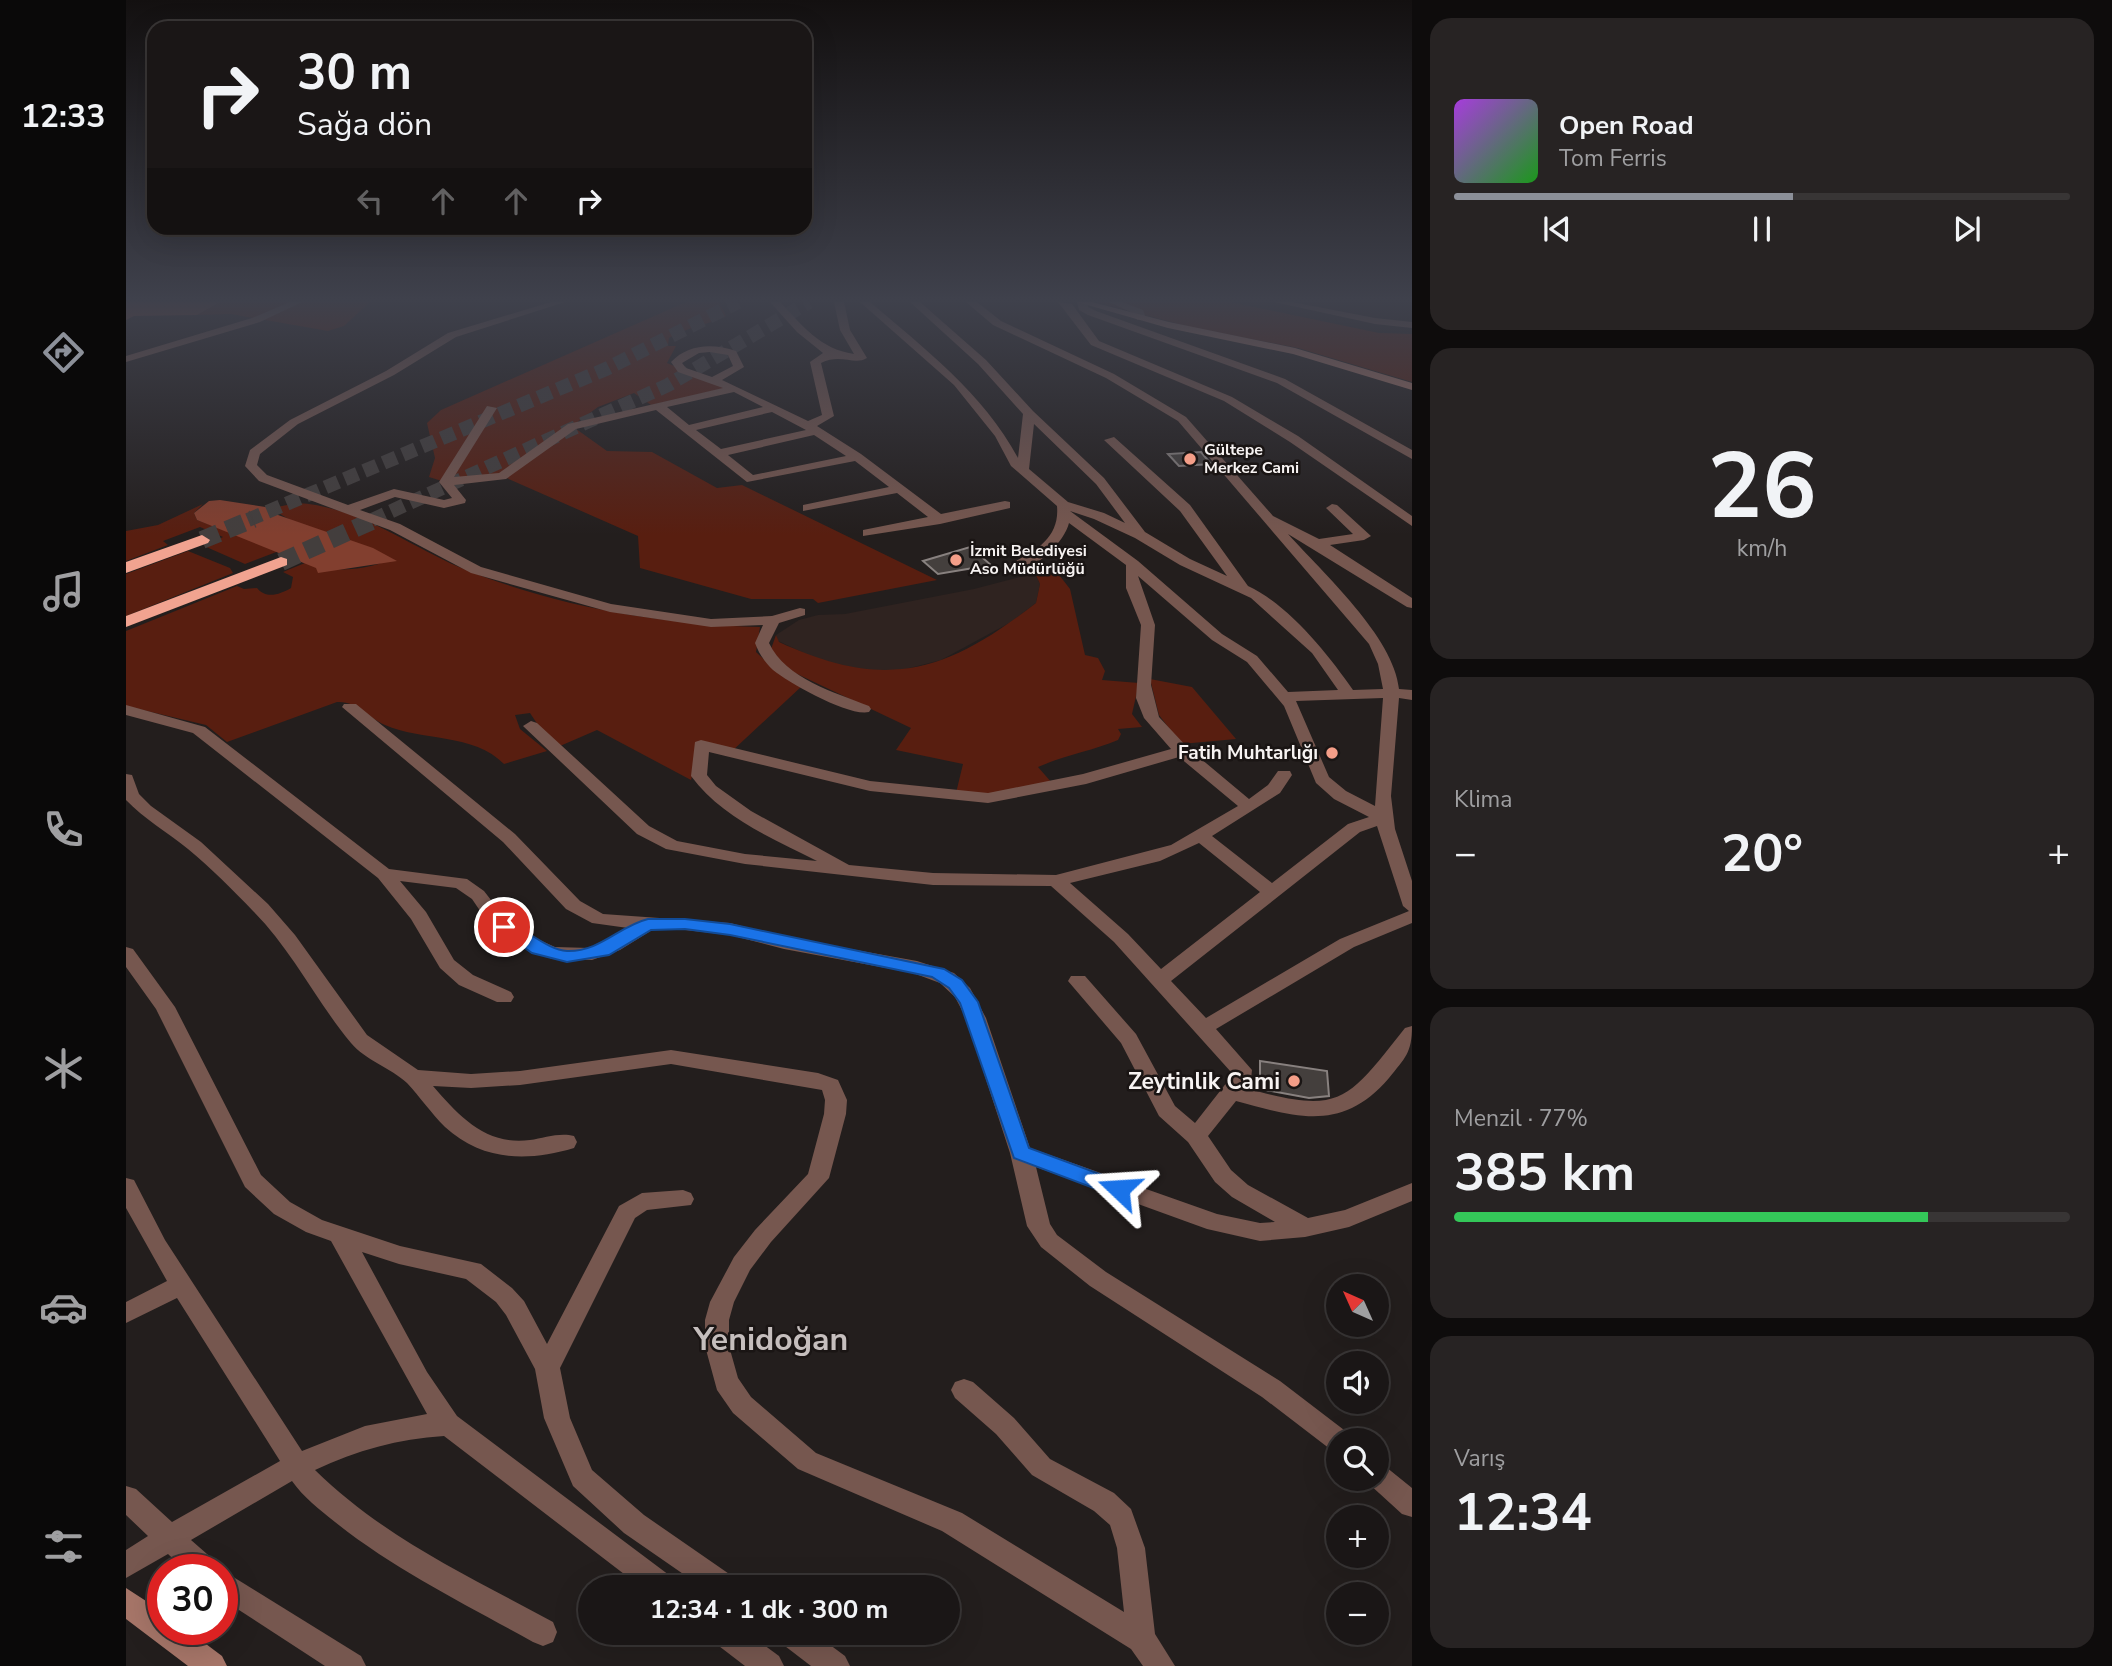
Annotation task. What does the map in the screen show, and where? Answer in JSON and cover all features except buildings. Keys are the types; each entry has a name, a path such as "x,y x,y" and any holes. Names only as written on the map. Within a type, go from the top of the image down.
{"highway":[{"path":"126,568 202,540"},
{"path":"126,622 281,562"}],"main road":[{"path":"1388,380 1412,387"},
{"path":"126,1602 212,1666"}],"street":[{"path":"377,380 294,422 254,453 251,466 263,478 395,527 476,569 610,608 710,623 773,620 800,612"},
{"path":"718,380 775,408 857,457 940,520"},
{"path":"716,454 812,429 828,416 819,380"},
{"path":"953,380 970,395 1023,471 1064,510 1133,564 1217,637 1247,654 1286,697 1322,779 1340,795 1384,818"},
{"path":"999,380 1029,413 1100,481 1140,535"},
{"path":"1115,380 1182,419 1376,643 1388,666 1393,693 1384,818 1412,906"},
{"path":"1184,380 1221,395 1283,432 1412,522"},
{"path":"1278,380 1412,455"},
{"path":"445,482 502,475 572,426 735,388"},
{"path":"657,405 751,479 857,457"},
{"path":"445,482 491,408"},
{"path":"685,429 775,408"},
{"path":"1023,471 1029,413"},
{"path":"1110,440 1185,508 1242,587"},
{"path":"350,509 394,493 444,504 460,500 445,482"},
{"path":"808,509 900,489"},
{"path":"1388,503 1412,510"},
{"path":"868,533 1005,506"},
{"path":"1317,543 1364,536 1332,508"},
{"path":"1064,510 1099,516 1140,535 1185,562 1242,587 1278,613 1317,650 1349,695"},
{"path":"1013,568 1053,543 1064,510"},
{"path":"1265,518 1317,543 1412,604"},
{"path":"1133,564 1132,584 1148,625 1143,677 1146,709 1152,722 1249,807"},
{"path":"773,620 762,643 771,660 798,680 863,709"},
{"path":"1286,697 1393,693 1412,695"},
{"path":"351,707 509,838 573,905 599,919 730,929 784,943 918,967 947,978 963,993 976,1018 1021,1153 1036,1217 1049,1241 1098,1279 1271,1389 1326,1431"},
{"path":"126,710 199,730 384,874 407,899 447,964 466,980 505,997"},
{"path":"531,726 599,786 631,819 657,838 688,849 745,859 842,867 933,879 1056,881 1154,857 1201,836 1249,807 1274,789 1283,775"},
{"path":"842,867 736,810 714,793 699,776 701,745 870,786 988,798 1086,779 1182,751"},
{"path":"126,779 131,795 145,810 194,846 261,908 288,939 360,1040 412,1077 455,1122 483,1142 507,1149 566,1142"},
{"path":"1161,979 1354,828 1384,818"},
{"path":"1201,836 1270,892"},
{"path":"384,874 461,883 478,895 494,917 515,936 552,953 567,956 592,954 614,946 648,924"},
{"path":"1056,881 1103,920 1161,979 1242,1070 1241,1079 1196,1136"},
{"path":"1205,1027 1329,952 1412,916"},
{"path":"126,953 165,1007 253,1181 282,1209 341,1238 399,1255 473,1271 515,1308 547,1368 557,1418 582,1478 634,1524 708,1575"},
{"path":"1078,981 1129,1039 1167,1111 1196,1136 1231,1184 1305,1228"},
{"path":"1231,1093 1300,1107 1342,1105 1365,1088 1412,1033"},
{"path":"412,1077 471,1081 520,1078 671,1057 818,1080 831,1085 836,1100 835,1114 818,1178 763,1236 742,1264 722,1302 717,1320 717,1357 726,1381 743,1405 807,1461 952,1521 1140,1639 1160,1666"},
{"path":"1021,1153 1215,1223 1260,1232 1305,1228 1368,1212 1412,1192"},
{"path":"126,1186 181,1285 297,1465 321,1495 395,1548 543,1632"},
{"path":"547,1368 627,1212 642,1202 683,1199"},
{"path":"341,1238 369,1282 424,1392 447,1424 545,1494 647,1575"},
{"path":"126,1313 181,1285"},
{"path":"964,1390 1005,1426 1041,1467 1104,1502 1121,1518 1131,1548 1140,1639"},
{"path":"126,1565 297,1465 391,1428 447,1424"},
{"path":"1389,1485 1412,1505"},
{"path":"126,1498 188,1554"},
{"path":"238,1593 351,1666"},
{"path":"741,1645 769,1666"},
{"path":"807,1645 835,1666"}],"shaded area":[{"path":"510,380 707,380 727,388 651,405 634,393 598,407 572,426 607,451 652,452 717,488 742,485 937,580 818,603 813,599 751,599 640,568 638,536 502,476 445,482 429,477 435,458 427,423 441,410"},
{"path":"220,500 272,508 278,515 373,548 397,561 318,573 316,568 197,520 194,513 209,501"},
{"path":"297,503 340,511 459,567 531,592 645,617 760,627 756,652 775,670 802,686 731,752 699,750 691,780 597,730 560,746 542,731 530,713 515,715 520,729 547,751 504,764 492,754 463,742 385,725 344,702 337,702 227,742 206,725 126,706 126,631 237,586 244,589 257,588 269,595 282,592 291,588 293,577 283,572 305,563 323,568 343,569 363,568 381,563 272,508"},
{"path":"203,504 194,513 197,520 279,551 245,564 204,546 223,537 200,527 163,541 168,545 126,561 126,531 158,525"},
{"path":"188,551 230,568 233,573 126,616 126,574"},
{"path":"1053,567 1070,589 1085,655 1098,658 1105,671 1102,680 1139,683 1132,714 1142,727 1118,729 1121,734 1118,740 1038,767 1052,783 994,795 956,793 963,764 896,750 911,728 793,672 776,659 771,649 776,635 779,642 851,667 883,670 913,668 972,646 1003,627 1036,603 1040,584 1035,573"},
{"path":"1035,573 1040,584 1036,603 1011,622 941,660 894,672 852,669 817,659 778,641 776,635 799,620 818,615 845,614 974,589"},
{"path":"1150,679 1192,687 1236,739 1181,744 1159,715"}],"tunnel":[{"path":"248,520 581,380"},
{"path":"372,520 677,380"},
{"path":"202,540 253,519"},
{"path":"281,562 376,519"}],"place":[{"name":"Gültepe Merkez Cami","path":"1190,459"},
{"name":"İzmit Belediyesi Aso Müdürlüğü","path":"956,560"},
{"name":"Fatih Muhtarlığı","path":"1332,753"},
{"name":"Zeytinlik Cami","path":"1294,1081"}],"district":[{"name":"Yenidoğan","path":"771,1339"}],"route":[{"path":"504,927 538,949 567,956 603,951 648,924 713,926 937,973 956,984 969,1002 1021,1153 1119,1189"}]}
